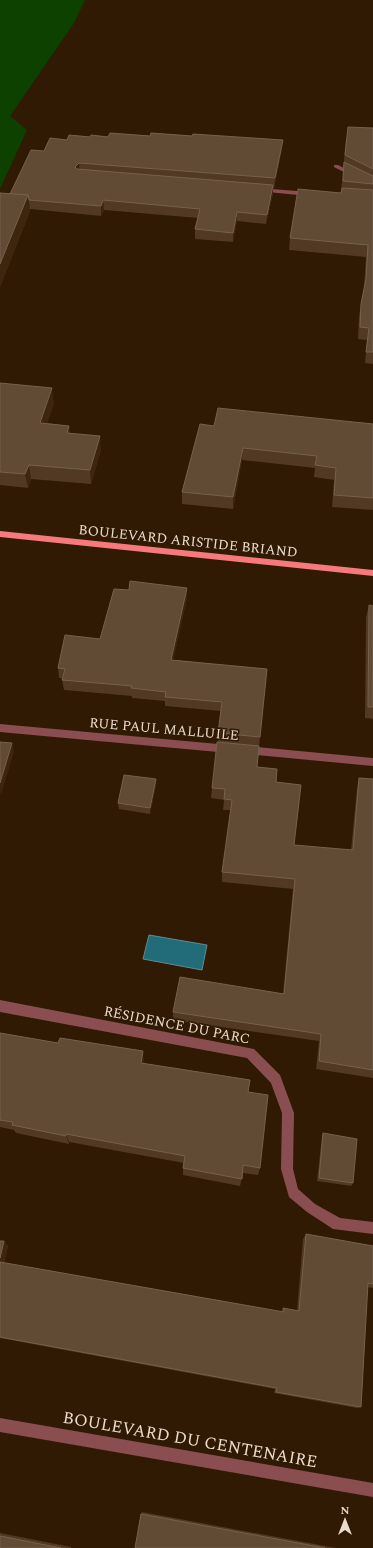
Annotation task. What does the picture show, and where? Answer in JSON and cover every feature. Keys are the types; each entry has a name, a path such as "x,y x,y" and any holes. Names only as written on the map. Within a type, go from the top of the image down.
{"main road":[{"name":"BOULEVARD ARISTIDE BRIAND","path":"0,534 373,573"}],"street":[{"path":"336,166 373,185"},
{"path":"254,190 318,195"},
{"name":"RUE PAUL MALLUILE","path":"0,728 373,762"},
{"name":"RÉSIDENCE DU PARC","path":"0,1006 250,1053 276,1079 288,1113 287,1170 293,1193 311,1208 338,1224 373,1228"},
{"name":"BOULEVARD DU CENTENAIRE","path":"0,1425 373,1490"}],"green space":[{"path":"0,0 85,0 74,23 10,116 27,130 0,189"}],"water":[{"path":"149,935 207,945 202,970 143,959"}],"building":[{"path":"348,127 373,128 373,169 345,155"},
{"path":"110,133 150,136 151,133 192,136 193,134 283,140 275,178 79,163 75,167 77,169 273,185 267,215 237,212 233,233 195,229 200,209 103,200 101,206 29,200 28,195 10,194 31,150 44,151 50,138 67,140 69,135 108,137"},
{"path":"344,162 373,176 373,184 343,181"},
{"path":"342,188 373,190 373,352 366,352 369,328 360,327 361,304 366,279 368,245 290,238 298,189 341,193"},
{"path":"0,193 28,195 0,264"},
{"path":"0,383 52,388 40,423 69,426 67,433 100,436 90,470 29,465 25,474 0,472"},
{"path":"218,408 373,424 373,498 334,495 336,468 315,465 317,456 243,448 233,497 182,492 200,424 214,426"},
{"path":"130,581 187,588 171,660 267,669 260,737 218,733 222,702 165,697 166,692 131,688 132,686 62,680 65,669 58,668 65,635 100,639 114,589 129,590"},
{"path":"369,605 373,606 373,707 368,707"},
{"path":"0,742 12,743 0,783"},
{"path":"217,742 259,746 257,767 277,769 276,782 301,785 294,845 353,850 359,778 373,779 373,1070 319,1061 321,1034 173,1012 180,977 284,994 295,879 222,872 232,800 224,799 225,789 212,788"},
{"path":"124,775 156,779 150,808 118,803"},
{"path":"0,1033 58,1043 60,1038 143,1051 141,1063 250,1080 248,1092 268,1095 260,1168 243,1165 242,1179 183,1168 185,1156 66,1134 66,1136 12,1125 13,1122 0,1120"},
{"path":"323,1133 357,1139 353,1183 319,1178"},
{"path":"306,1234 373,1246 373,1284 368,1283 361,1407 276,1392 277,1388 0,1337 0,1262 284,1312 283,1308 299,1311"},
{"path":"0,1241 4,1241 0,1258"},
{"path":"141,1514 325,1548 135,1548"},
{"path":"0,1536 61,1548 0,1548"}]}
